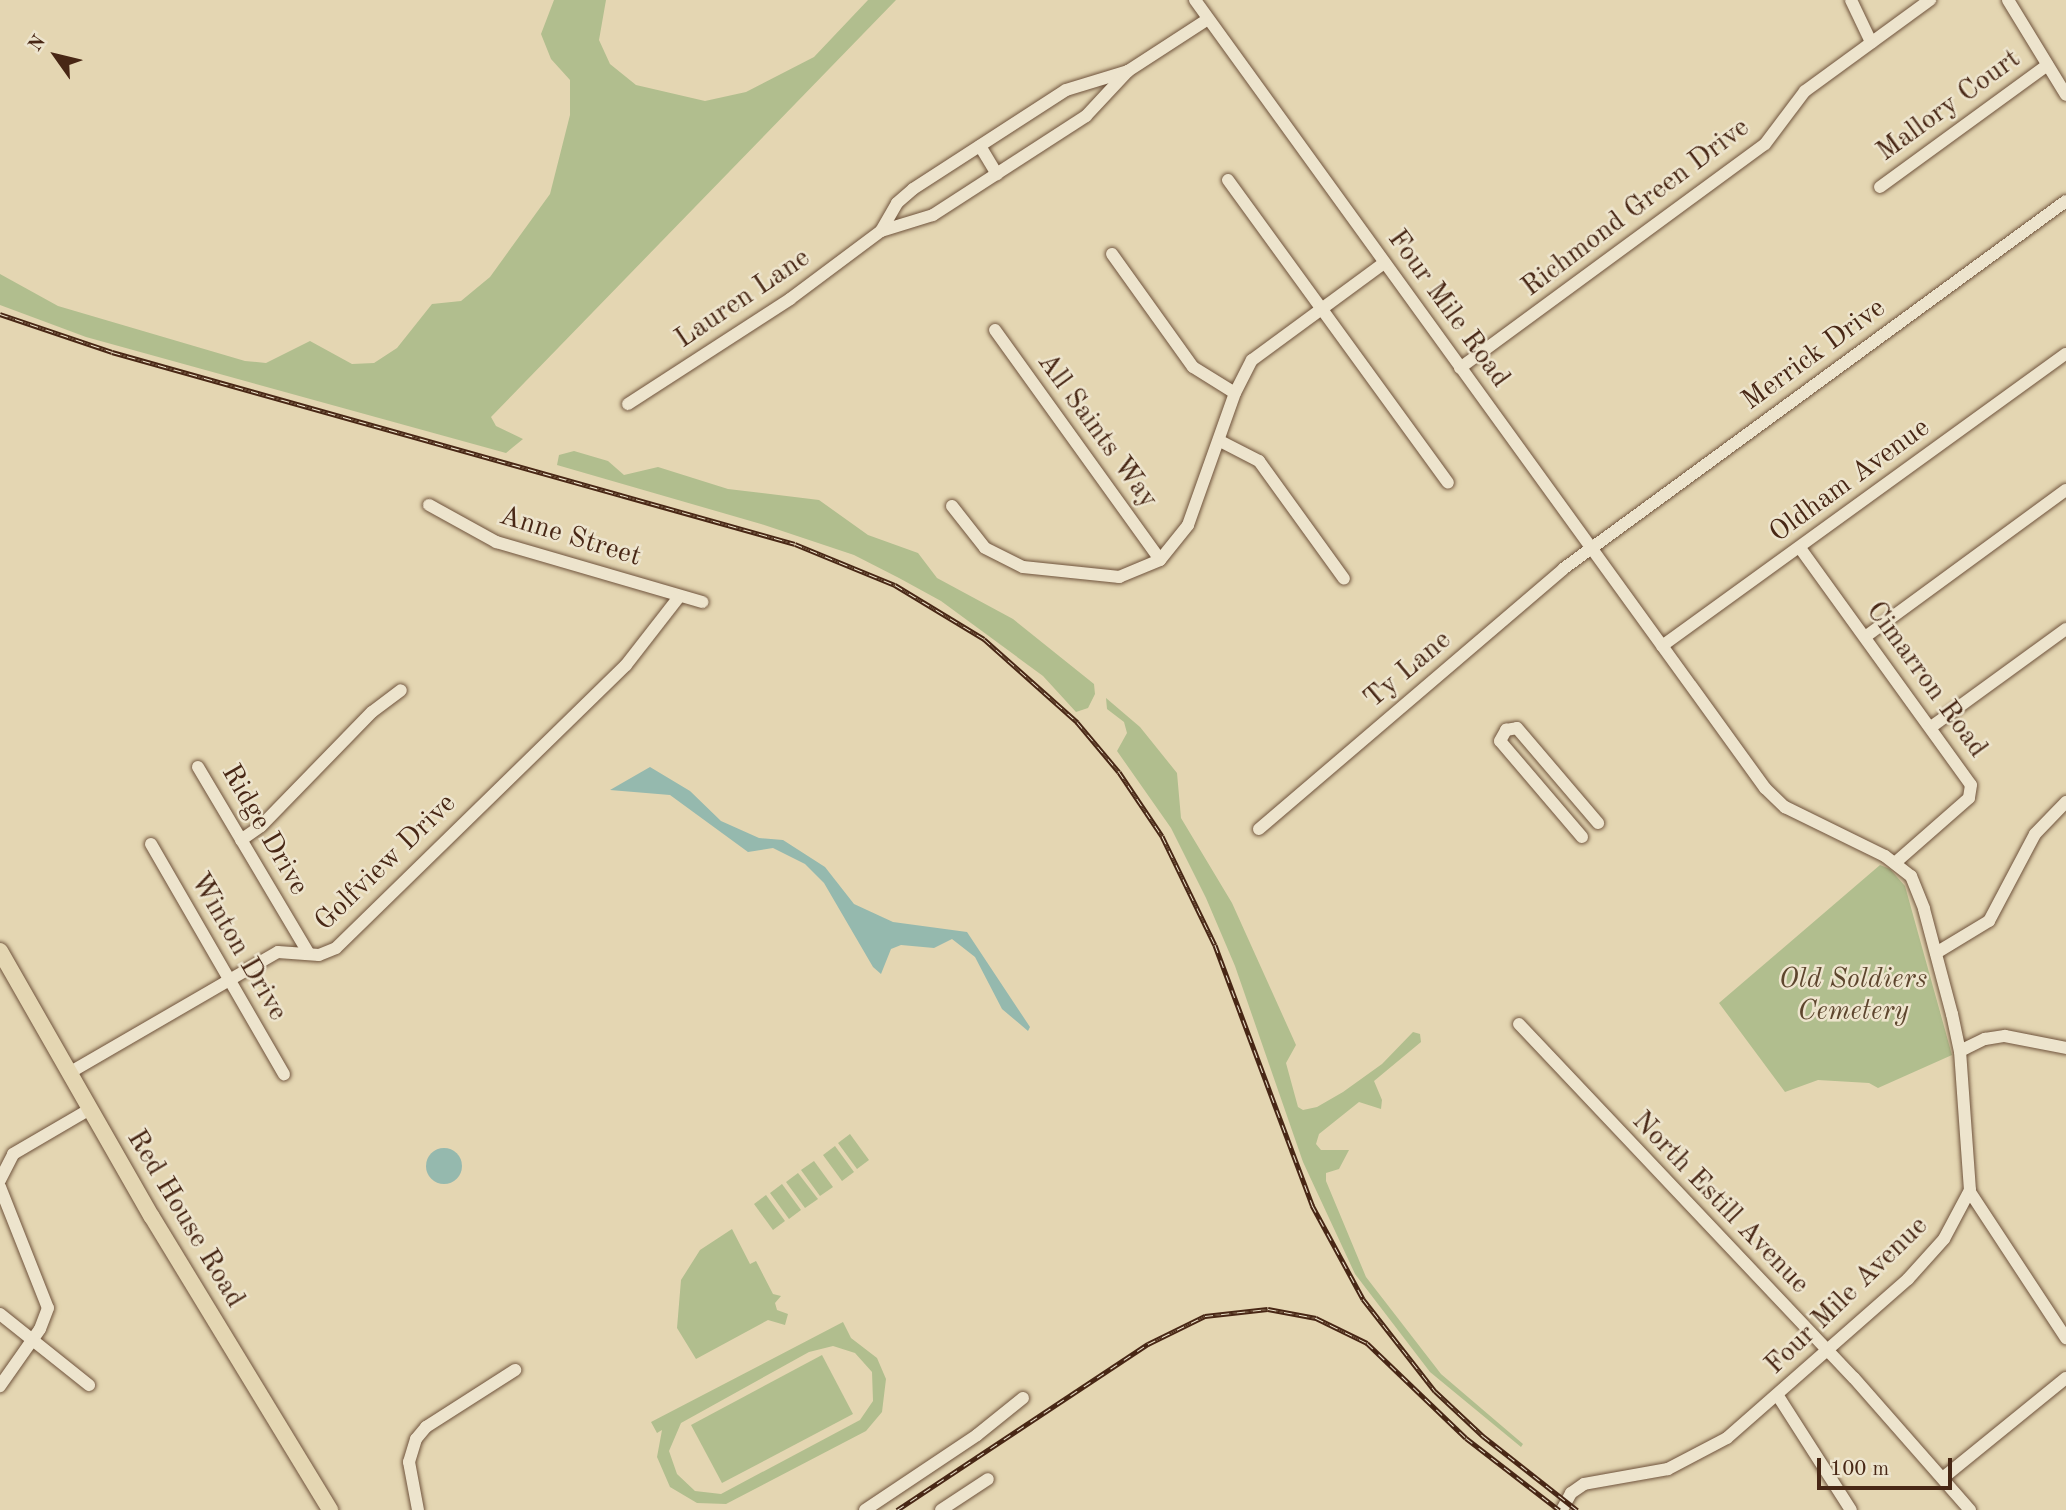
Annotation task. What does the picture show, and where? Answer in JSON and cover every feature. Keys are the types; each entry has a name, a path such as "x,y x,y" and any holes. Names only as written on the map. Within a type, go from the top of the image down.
{"main road":[{"name":"Red House Road","path":"0,951 90,1110 330,1510"}],"street":[{"name":"Four Mile Road","path":"1195,0 1662,646"},
{"path":"1851,0 1871,42"},
{"name":"Richmond Green Drive","path":"1460,368 1765,144 1805,91 1930,0"},
{"path":"2008,0 2066,94"},
{"name":"Lauren Lane","path":"628,404 790,299 881,231 933,215 1086,116 1128,71 1208,19"},
{"name":"Mallory Court","path":"1880,187 2047,65"},
{"name":"Lauren Lane","path":"881,231 897,203 912,189 1066,90 1128,71"},
{"path":"980,146 997,174"},
{"path":"1228,180 1448,483"},
{"name":"Merrick Drive","path":"1590,549 2066,201"},
{"path":"1112,254 1193,367 1235,393"},
{"path":"952,506 985,548 1023,568 1119,578 1160,560 1188,525 1235,393 1252,360 1384,263"},
{"name":"All Saints Way","path":"995,330 1160,560"},
{"name":"Oldham Avenue","path":"1662,646 2066,354"},
{"path":"1220,441 1259,461 1344,579"},
{"path":"1865,637 2066,489"},
{"name":"Anne Street","path":"429,505 496,542 702,603"},
{"name":"Cimarron Road","path":"1800,548 1968,779 1972,792 1896,862"},
{"name":"Ty Lane","path":"1259,829 1590,549"},
{"name":"Golfview Drive","path":"69,1073 278,952 328,953 344,941 626,665 680,597"},
{"path":"1931,727 2066,629"},
{"path":"1662,646 1777,801 1896,862 1916,886 1960,1051 1970,1192 2066,1338"},
{"path":"241,840 372,712 401,690"},
{"path":"1582,837 1500,741 1506,730 1517,728 1598,823"},
{"name":"Ridge Drive","path":"198,767 309,954"},
{"path":"1936,953 1989,921 2040,825 2066,803"},
{"name":"Winton Drive","path":"150,844 284,1074"},
{"name":"North Estill Avenue","path":"1519,1024 1829,1351 1944,1477 1970,1510"},
{"path":"1960,1051 1985,1039 2004,1036 2066,1048"},
{"path":"0,1180 13,1154 90,1110"},
{"path":"0,1187 48,1308 34,1339 0,1386"},
{"name":"Four Mile Avenue","path":"1562,1510 1571,1493 1584,1484 1655,1472 1705,1453 1778,1396 1930,1256 1959,1217 1970,1192"},
{"path":"0,1314 89,1385"},
{"path":"418,1510 409,1454 420,1432 515,1370"},
{"path":"1944,1477 2066,1378"},
{"path":"1778,1396 1851,1510"},
{"path":"865,1510 978,1435 1023,1398"},
{"path":"941,1510 988,1479"}],"green space":[{"path":"554,0 606,0 599,40 610,64 636,85 705,101 746,92 814,57 868,0 896,0 491,417 496,426 523,439 506,453 86,337 0,305 0,274 58,306 245,361 266,363 310,341 352,364 374,363 397,348 432,304 461,301 490,277 550,194 570,115 570,80 551,59 541,34"},
{"path":"574,451 608,461 624,475 658,467 728,489 819,500 868,535 918,553 937,578 1013,619 1094,684 1095,694 1088,708 1076,712 1043,676 941,601 899,578 854,555 761,524 557,465 559,455"},
{"path":"1106,698 1140,727 1177,773 1181,818 1232,903 1296,1045 1286,1063 1298,1107 1303,1110 1317,1107 1343,1092 1382,1064 1413,1032 1420,1034 1421,1042 1374,1081 1382,1100 1381,1109 1359,1102 1319,1134 1316,1144 1321,1150 1349,1150 1339,1169 1326,1173 1326,1181 1366,1277 1441,1374 1523,1444 1521,1447 1430,1372 1355,1274 1303,1162 1235,966 1206,898 1171,828 1117,751 1127,733 1124,722 1107,709"},
{"name":"Old Soldiers Cemetery","path":"1880,865 1890,869 1905,886 1952,1055 1878,1088 1869,1083 1818,1080 1785,1092 1719,1003"},
{"path":"850,1134 869,1160 857,1169 838,1143"},
{"path":"835,1146 854,1172 842,1181 823,1155"},
{"path":"814,1161 833,1187 820,1196 801,1170"},
{"path":"798,1173 818,1199 805,1208 786,1182"},
{"path":"782,1184 801,1210 789,1219 770,1193"},
{"path":"766,1195 785,1221 773,1230 754,1204"},
{"path":"732,1229 750,1264 756,1261 773,1294 781,1296 775,1303 777,1310 788,1314 785,1325 768,1320 696,1359 677,1328 681,1280 700,1250"},
{"path":"843,1322 851,1338 877,1358 886,1379 882,1412 866,1431 726,1504 697,1503 670,1487 657,1457 662,1430 657,1433 651,1422","holes":["833,1346 855,1353 872,1372 873,1401 860,1420 721,1494 695,1491 677,1474 669,1451 681,1423 809,1352"]},
{"path":"822,1355 853,1414 722,1483 691,1425"}],"water":[{"path":"650,767 690,791 721,821 759,838 783,840 825,867 854,904 893,922 967,932 1030,1027 1028,1031 1002,1009 975,957 952,939 934,948 901,945 891,949 881,974 873,967 824,883 805,864 773,848 748,852 670,795 610,790"},
{"path":"444,1148 456,1154 462,1166 456,1178 444,1184 432,1178 426,1166 432,1154"}],"railway":[{"path":"0,314 112,352 795,544 895,585 984,639 1077,722 1119,772 1162,836 1215,945 1312,1205 1363,1299 1435,1391 1483,1436 1577,1510"},
{"path":"897,1510 1148,1344 1205,1316 1268,1309 1316,1318 1367,1343 1466,1438 1559,1510"}]}
